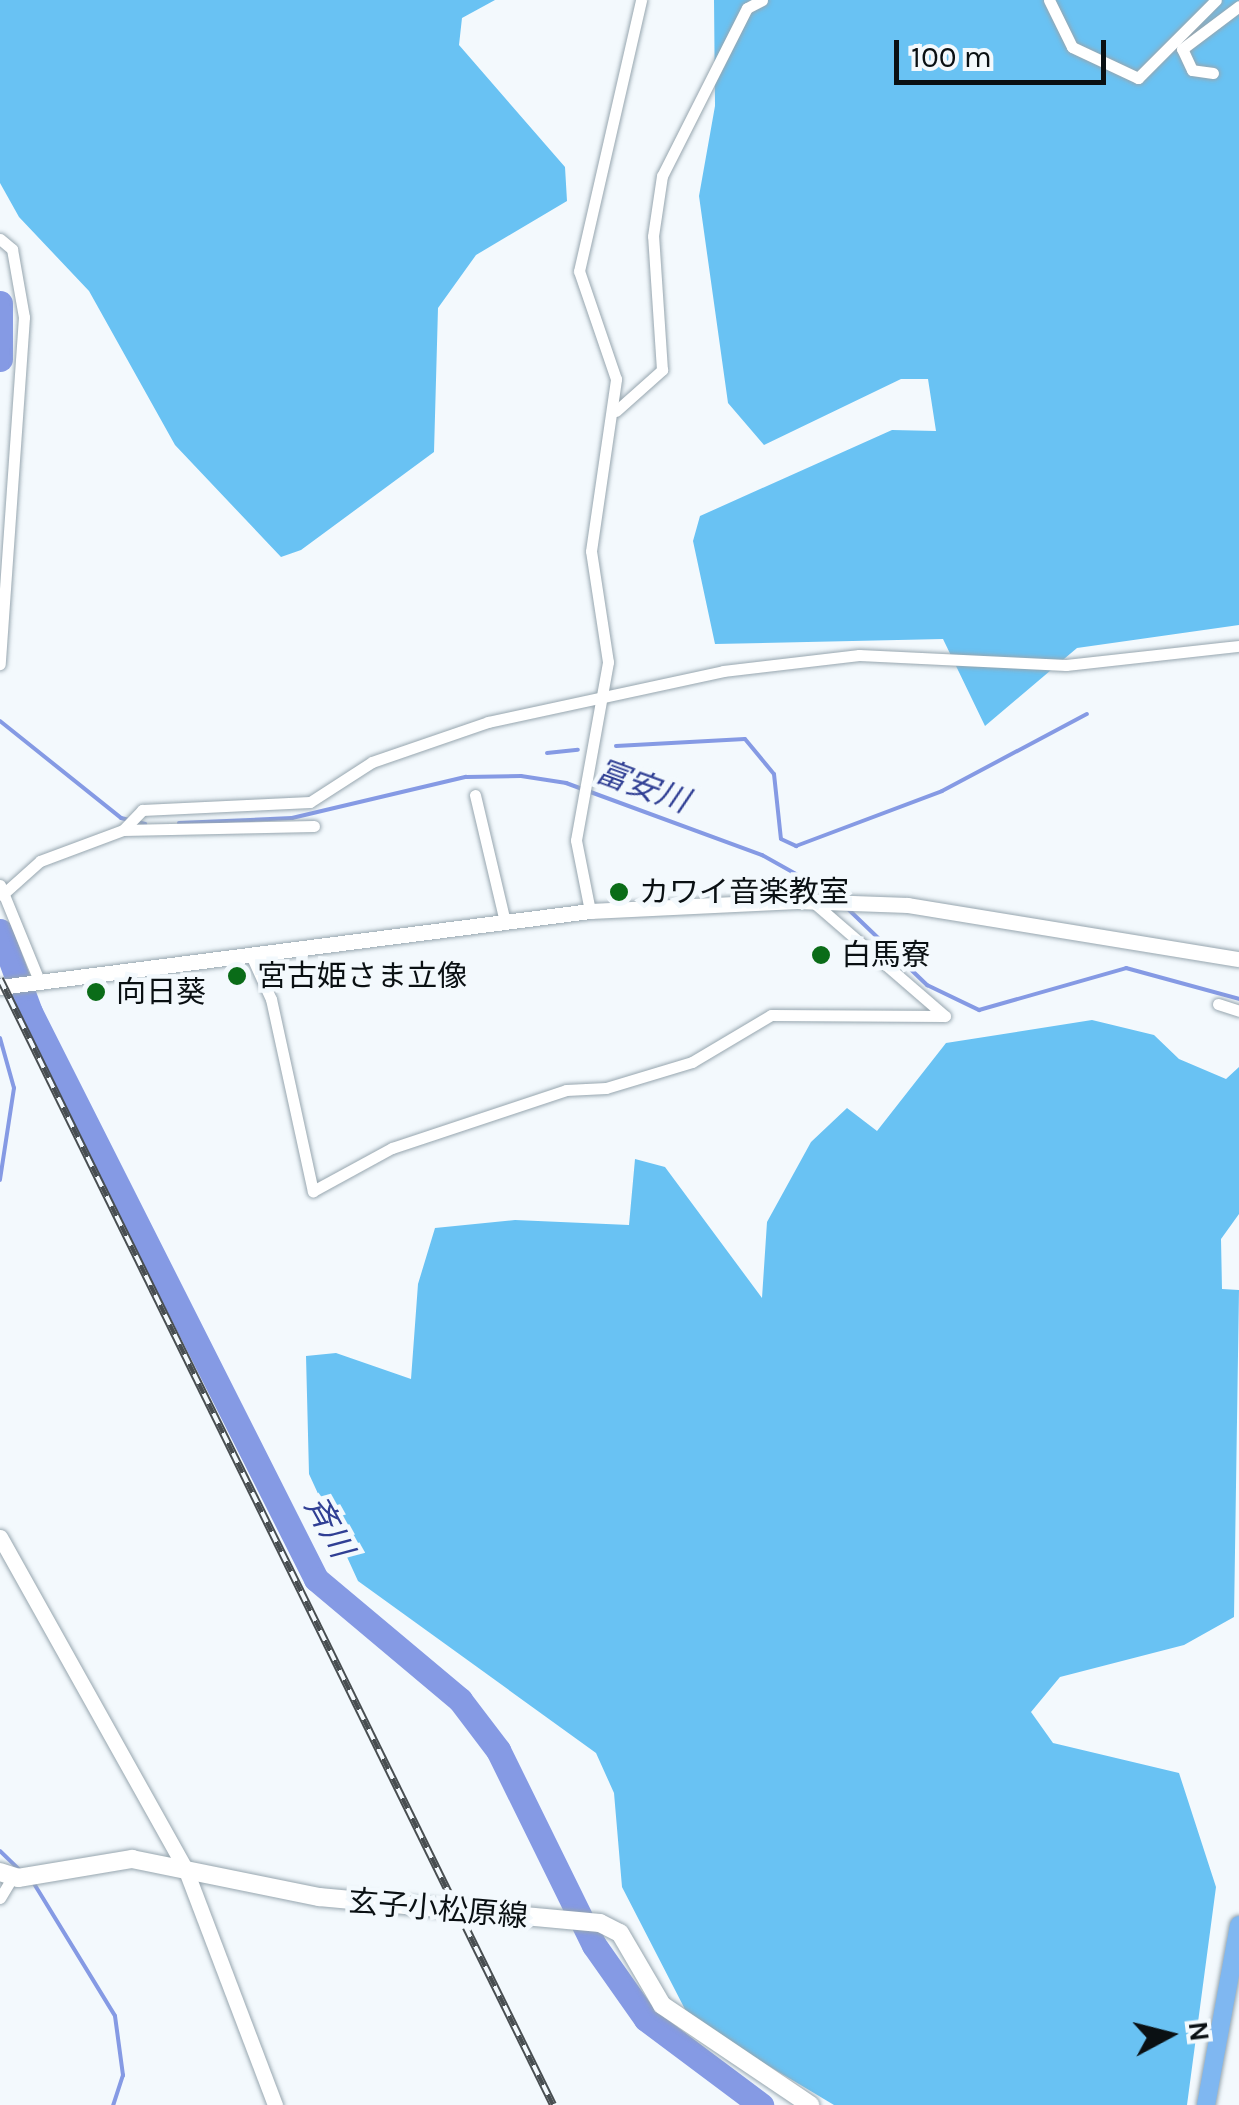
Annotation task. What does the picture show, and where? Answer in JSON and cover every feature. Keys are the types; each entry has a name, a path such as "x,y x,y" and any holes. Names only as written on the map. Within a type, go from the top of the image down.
{"main road":[{"name":"玄子小松原線","path":"6,1875 92,1861 185,1868 338,1900 600,1923 620,1933 662,2006 810,2105"},
{"path":"1206,2105 1239,1925"}],"street":[{"path":"590,912 578,803 604,696 604,598 591,552 616,410 616,380 580,271 641,0"},
{"path":"616,410 662,370 653,236 662,176 746,8 762,0"},
{"path":"1050,0 1072,47 1138,78 1216,0"},
{"path":"1213,73 1192,70 1182,49 1239,6"},
{"path":"0,239 12,249 24,317 0,664"},
{"path":"123,830 142,810 310,802 411,748 604,696 859,655 1066,665 1239,646"},
{"path":"475,795 505,922"},
{"path":"40,983 1,890 40,861 123,830 314,826"},
{"path":"250,952 271,999 312,1191 392,1148 566,1090 606,1088 692,1062 772,1015 945,1016 808,902"},
{"path":"6,986 250,952 590,912 808,902 868,902 1239,959"},
{"path":"1218,1004 1239,1011"},
{"path":"0,1537 185,1868 275,2105"},
{"path":"0,1898 6,1875"}],"shaded area":[{"path":"0,0 495,0 462,18 459,45 565,167 567,201 476,255 438,308 434,452 301,550 281,557 175,445 89,291 19,217 0,183"},
{"path":"714,0 1239,0 1239,625 1077,648 985,726 943,639 715,644 693,541 700,516 892,430 936,431 928,379 901,379 764,445 728,403 699,196 715,106"},
{"path":"1092,1020 1154,1035 1179,1059 1226,1079 1239,1067 1239,1214 1221,1239 1222,1289 1239,1290 1234,1617 1184,1645 1060,1677 1031,1712 1053,1743 1179,1773 1216,1887 1187,2105 834,2105 690,2019 622,1887 614,1793 596,1753 358,1581 309,1474 306,1356 336,1353 411,1379 418,1284 435,1228 515,1220 629,1225 635,1159 665,1167 762,1298 767,1222 811,1142 847,1108 877,1131 946,1043"}],"waterway":[{"name":"斉川","path":"0,303 0,359"},
{"path":"616,746 745,739 774,774 781,839 796,846 942,791 1087,714"},
{"name":"富安川","path":"0,721 121,818 145,824"},
{"path":"547,753 578,750"},
{"path":"179,823 292,818 466,777 521,776 566,783 762,855 839,898"},
{"path":"848,909 927,985 979,1010 1126,968 1239,999"},
{"name":"斉川","path":"0,931 30,1012 316,1579 460,1700 498,1750 594,1945 646,2019 761,2105"},
{"path":"0,1038 14,1088 0,1180"},
{"path":"0,1851 22,1872"},
{"path":"33,1882 115,2016 123,2075 113,2105"}],"railway":[{"path":"0,979 553,2105"}],"place":[{"name":"カワイ音楽教室","path":"619,892"},
{"name":"白馬寮","path":"821,955"},
{"name":"宮古姫さま立像","path":"237,976"},
{"name":"向日葵","path":"96,992"}]}
